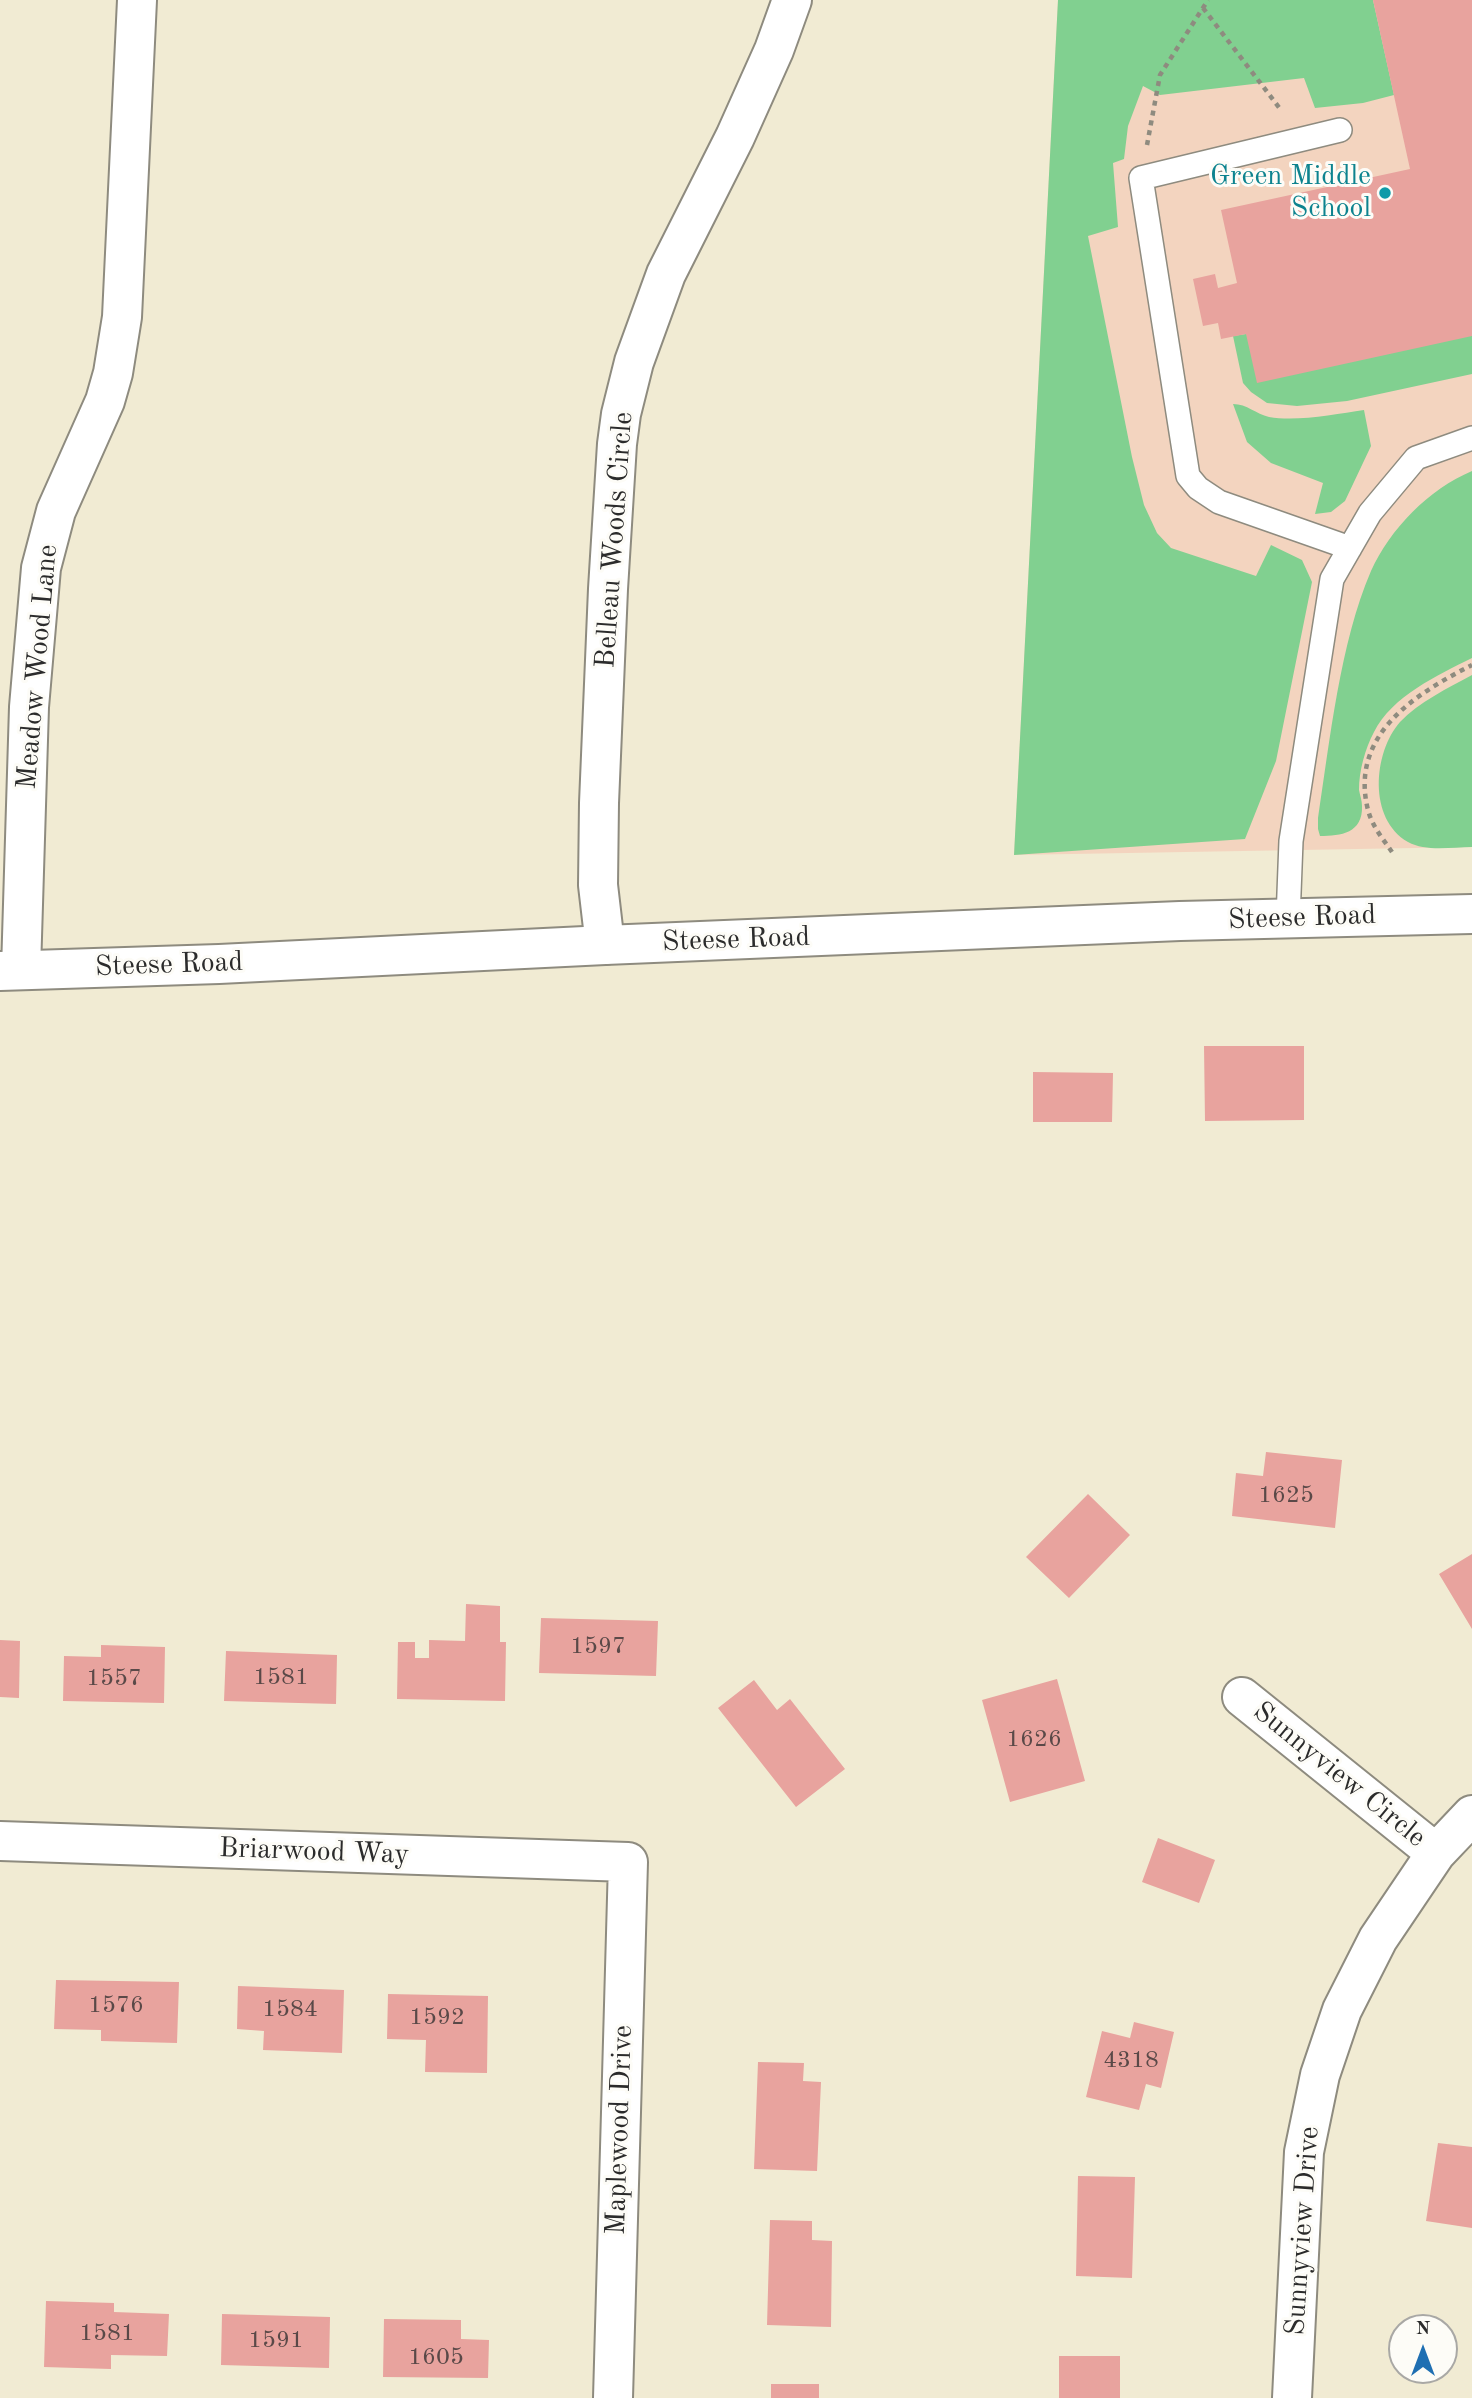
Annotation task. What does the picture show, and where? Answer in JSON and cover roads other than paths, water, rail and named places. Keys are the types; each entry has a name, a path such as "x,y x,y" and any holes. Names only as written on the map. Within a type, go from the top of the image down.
{"street":[{"name":"Meadow Wood Lane","path":"10,970 41,568 56,512 105,401 113,373 122,317 137,0"},
{"name":"Belleau Woods Circle","path":"605,945 598,886 599,803 608,589 621,414 634,362 666,274 735,137 774,50 792,0"},
{"name":"Steese Road","path":"10,970 219,964 605,945 1472,914"},
{"name":"Sunnyview Circle","path":"1242,1697 1436,1853"},
{"name":"Sunnyview Drive","path":"1292,2398 1304,2152 1320,2075 1342,2010 1378,1939 1436,1853 1472,1815"},
{"name":"Briarwood Way","path":"0,1841 628,1862"},
{"name":"Maplewood Drive","path":"613,2398 628,1862"}],"lane":[{"path":"1340,130 1141,178 1188,476 1198,488 1219,502 1350,548"},
{"path":"1288,919 1291,841 1332,579 1370,513 1416,458 1472,438"}],"place":[{"name":"Green Middle School","path":"1385,193"}]}
